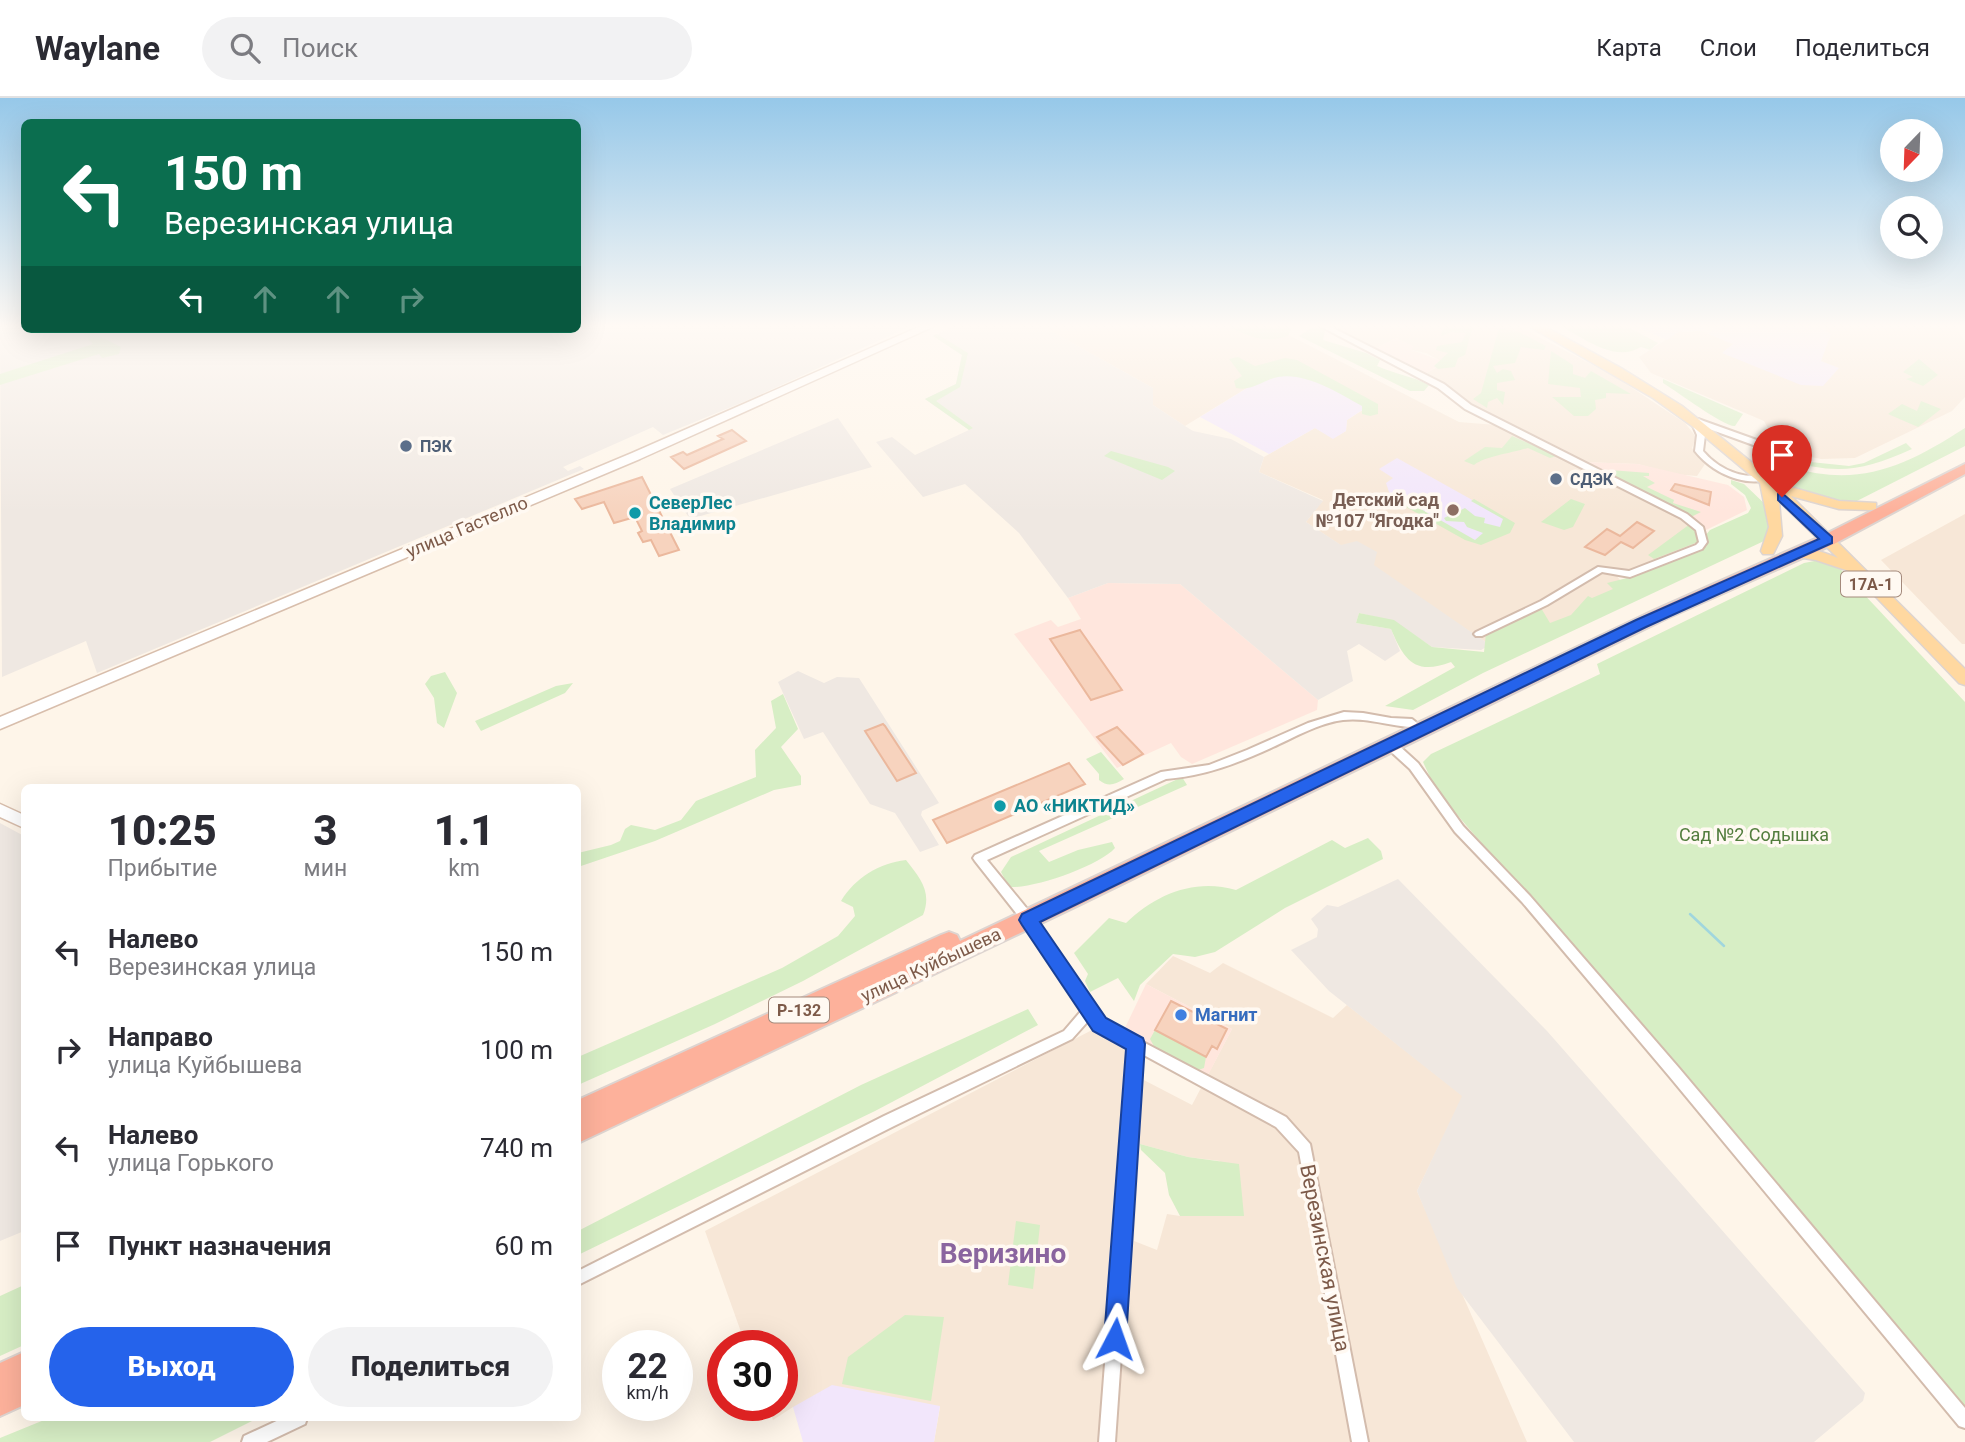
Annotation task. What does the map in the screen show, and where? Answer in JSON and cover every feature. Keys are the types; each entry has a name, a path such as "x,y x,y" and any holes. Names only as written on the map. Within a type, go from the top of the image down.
{"highway":[{"name":"улица Куйбышева","path":"581,1111 1024,915 1392,746 1608,639 1796,553 1871,506 1965,456"},
{"name":"улица Куйбышева","path":"581,1130 1768,551 1823,535 1965,468"},
{"path":"0,1377 21,1367"},
{"path":"0,1402 21,1392"}],"main road":[{"name":"улица Гастелло","path":"0,723 636,456 790,388"},
{"path":"1643,388 1695,421 1823,535"},
{"path":"1764,480 1809,498 1839,505 1871,506"},
{"path":"1764,480 1774,506 1775,533 1768,551"},
{"name":"17А-1","path":"1823,535 1965,679"},
{"path":"1796,553 1818,555 1862,575"},
{"path":"0,810 21,820"}],"street":[{"path":"1443,388 1468,407 1674,510 1689,519 1703,534 1703,542 1699,547 1630,574 1601,569 1544,603 1479,634"},
{"path":"1695,421 1756,442 1774,453 1781,464 1780,472 1764,480 1730,474 1712,466 1699,451 1701,435 1695,421"},
{"name":"Верезинская улица","path":"1360,1442 1305,1149 1281,1122 1099,1025 1024,915 979,858 1165,775 1195,774 1217,769 1331,719 1358,713 1378,720 1412,723"},
{"path":"1392,746 1414,766 1459,829 1526,899 1965,1420"},
{"path":"581,1276 889,1121 1068,1035 1090,1010"},
{"path":"1107,1442 1136,1044"},
{"path":"250,1442 293,1421"}],"shaded area":[{"path":"0,388 775,388 663,435 653,427 563,467 568,471 580,466 584,469 97,673 86,641 2,677"},
{"path":"948,388 1152,388 1153,405 1193,431 1231,439 1264,457 1259,472 1323,501 1306,522 1341,545 1357,541 1377,552 1374,565 1490,645 1481,650 1432,647 1394,621 1359,613 1356,623 1391,629 1400,651 1385,661 1359,644 1347,651 1353,681 1318,700 1180,584 1108,583 1068,598 1019,533 965,484 923,497 876,442 892,437 915,455 969,430 925,399"},
{"path":"1153,388 1247,388 1185,426 1153,405"},
{"path":"1248,388 1335,388 1370,405 1347,420 1346,431 1333,439 1315,428 1269,454 1200,417"},
{"path":"1333,388 1392,388 1459,422 1496,425 1652,500 1691,523 1699,532 1701,542 1616,575 1628,590 1553,628 1490,645 1306,522 1323,500 1259,472 1264,457 1315,428 1333,438 1346,431 1347,420 1369,406"},
{"path":"1447,388 1632,388 1685,423 1696,437 1692,448 1705,464 1697,476 1673,474 1638,464 1582,462"},
{"path":"1686,388 1965,388 1965,397 1952,411 1855,458 1821,459 1781,451 1764,421"},
{"path":"838,418 872,467 690,519 670,489"},
{"name":"Детский сад №107 \"Ягодка\"","path":"1397,458 1510,521 1478,543 1390,495 1386,483 1393,478 1379,469"},
{"path":"1582,462 1638,464 1728,485 1744,497 1747,510 1706,530 1681,512"},
{"path":"1965,514 1965,644 1962,644 1881,560"},
{"path":"1108,583 1180,584 1318,700 1317,710 1192,764 1181,757 1171,743 1117,768 1014,634 1051,620 1058,627 1081,619 1068,598"},
{"path":"798,671 824,683 837,677 859,678 939,803 922,811 921,815 939,845 920,852 895,813 870,804 823,732 804,739 778,682"},
{"path":"0,823 21,834 21,1232 0,1241"},
{"path":"1398,879 1547,1031 1865,1393 1863,1401 1814,1442 1574,1442 1457,1288 1417,1191 1462,1096 1329,991 1291,950 1317,937 1318,929 1311,919 1327,905 1338,907"},
{"path":"1173,956 1210,973 1223,963 1333,1018 1347,1005 1463,1096 1417,1191 1527,1442 934,1442 940,1407 798,1407 798,1330 740,1330 705,1231 1092,1030 1137,1055 1138,1077 1192,1105 1232,1029 1146,984","holes":["1140,1144 1188,1157 1220,1161 1180,1216 1167,1214 1157,1250 1134,1241"]},
{"path":"1146,984 1232,1029 1207,1077 1123,1032"},
{"path":"832,1385 940,1406 934,1442 803,1442 797,1421 798,1404"}],"green space":[{"path":"948,388 959,388 936,401 973,428 969,430 925,399"},
{"path":"1328,388 1348,388 1378,404 1378,414 1362,414 1362,406"},
{"path":"1403,388 1427,388 1424,391 1410,391"},
{"path":"1482,388 1497,388 1505,392 1503,405 1497,398 1488,402 1487,408 1473,399 1481,393"},
{"path":"1578,388 1620,388 1631,394 1606,393 1606,398 1595,400 1596,409 1588,416 1574,416 1552,397 1581,397"},
{"path":"1670,388 1683,388 1743,414 1735,426 1711,415"},
{"path":"1921,401 1941,409 1918,427 1888,414 1902,404 1917,411"},
{"path":"1965,428 1965,446 1851,504 1789,489 1784,485 1790,467 1839,475 1882,470 1923,453"},
{"path":"1512,436 1557,456 1550,458 1528,448 1492,457 1474,465 1464,461 1485,447 1502,448"},
{"path":"1906,443 1912,449 1878,463 1848,469 1818,467 1782,459 1849,466 1864,463"},
{"path":"1111,451 1175,471 1162,480 1104,456"},
{"path":"1610,470 1649,473 1649,476 1643,476 1655,483 1647,487 1674,500 1673,503 1701,512 1691,517 1605,472"},
{"path":"1731,480 1744,484 1767,506 1769,536 1764,541 1483,673 1413,710 1385,706 1455,667 1451,662 1428,667 1412,662 1406,657 1391,629 1356,623 1359,613 1394,620 1432,647 1484,652 1486,633 1541,608 1550,623 1571,615 1588,596 1592,598 1613,589 1607,583 1627,578 1707,546 1705,536 1710,530 1748,513 1751,508 1745,495 1731,484"},
{"path":"1393,493 1475,540 1483,533 1467,527 1464,522 1446,521 1444,518 1465,508 1475,516 1485,518 1484,523 1500,527 1503,519 1471,501 1474,499 1515,523 1510,533 1481,545 1465,540 1390,498"},
{"path":"1571,499 1585,504 1573,527 1564,530 1541,522"},
{"path":"1690,524 1699,537 1698,542 1654,559 1648,555"},
{"name":"Сад №2 Содышка","path":"1830,558 1965,702 1965,1414 1775,1186 1436,790 1423,762 1431,754 1600,674 1597,664 1804,563"},
{"path":"445,672 457,693 444,728 437,723 434,698 425,684 431,676"},
{"path":"573,683 565,693 481,731 475,721 556,686"},
{"path":"783,694 798,729 781,747 801,776 801,785 774,790 655,841 581,866 581,852 620,841 625,829 631,825 655,830 681,820 696,801 756,777 755,750 776,728 771,701"},
{"path":"1101,752 1124,779 1111,784 1099,780 1099,774 1086,759"},
{"path":"1182,777 1187,785 1039,851 1049,862 1078,850 1112,842 1115,848 1107,855 1065,875 1020,887 1009,887 1001,872 1011,857"},
{"path":"1368,838 1381,851 1383,859 1285,908 1215,952 1195,957 1173,954 1140,985 1134,1001 1118,978 1090,992 1085,981 1088,974 1074,953 1109,918 1126,923 1150,904 1177,891 1206,886 1236,890 1332,840 1345,848"},
{"path":"906,860 924,886 926,899 923,915 803,981 581,1084 581,1056 782,968 838,936 855,916 853,907 841,901 853,885 877,868"},
{"path":"1028,1009 1038,1025 875,1111 581,1254 581,1229 861,1085"},
{"path":"1155,1030 1206,1057 1204,1068 1198,1070 1155,1048 1150,1039"},
{"path":"1140,1144 1188,1157 1239,1164 1244,1216 1180,1216 1169,1195 1165,1173 1141,1150"},
{"path":"1016,1221 1040,1225 1033,1289 1008,1285"},
{"path":"21,1286 21,1346 0,1356 0,1296"},
{"path":"905,1315 944,1317 931,1401 842,1384 848,1357"},
{"path":"42,1421 252,1421 210,1442 0,1442 0,1438"}],"building":[{"path":"732,430 746,441 684,469 671,457 683,452 687,455 723,439 718,436"},
{"name":"СеверЛес Владимир","path":"642,477 679,550 659,556 651,540 643,542 638,533 642,531 635,517 614,523 604,502 582,509 575,499"},
{"path":"1675,484 1711,492 1709,505 1671,490"},
{"path":"1637,522 1654,531 1633,548 1621,542 1605,555 1585,547 1607,529 1620,536"},
{"path":"1080,630 1122,690 1091,700 1050,639"},
{"path":"883,724 916,773 897,781 865,731"},
{"path":"1117,727 1143,754 1123,765 1097,737"},
{"name":"АО «НИКТИД»","path":"1069,763 1085,784 947,843 933,820"},
{"name":"Магнит","path":"1171,1001 1227,1029 1217,1049 1212,1046 1206,1057 1155,1030"}],"waterway":[{"path":"1690,914 1724,946"}],"place":[{"name":"ПЭК","path":"406,446"},
{"name":"СДЭК","path":"1556,479"},
{"name":"Детский сад №107 \"Ягодка\"","path":"1453,510"},
{"name":"СеверЛес Владимир","path":"635,513"},
{"name":"АО «НИКТИД»","path":"1000,806"},
{"name":"Магнит","path":"1181,1015"}],"district":[{"name":"Веризино","path":"1003,1253"}],"route":[{"path":"1115,1339 1136,1044 1099,1025 1028,920 1392,746 1641,623 1828,540 1782,497"}]}
